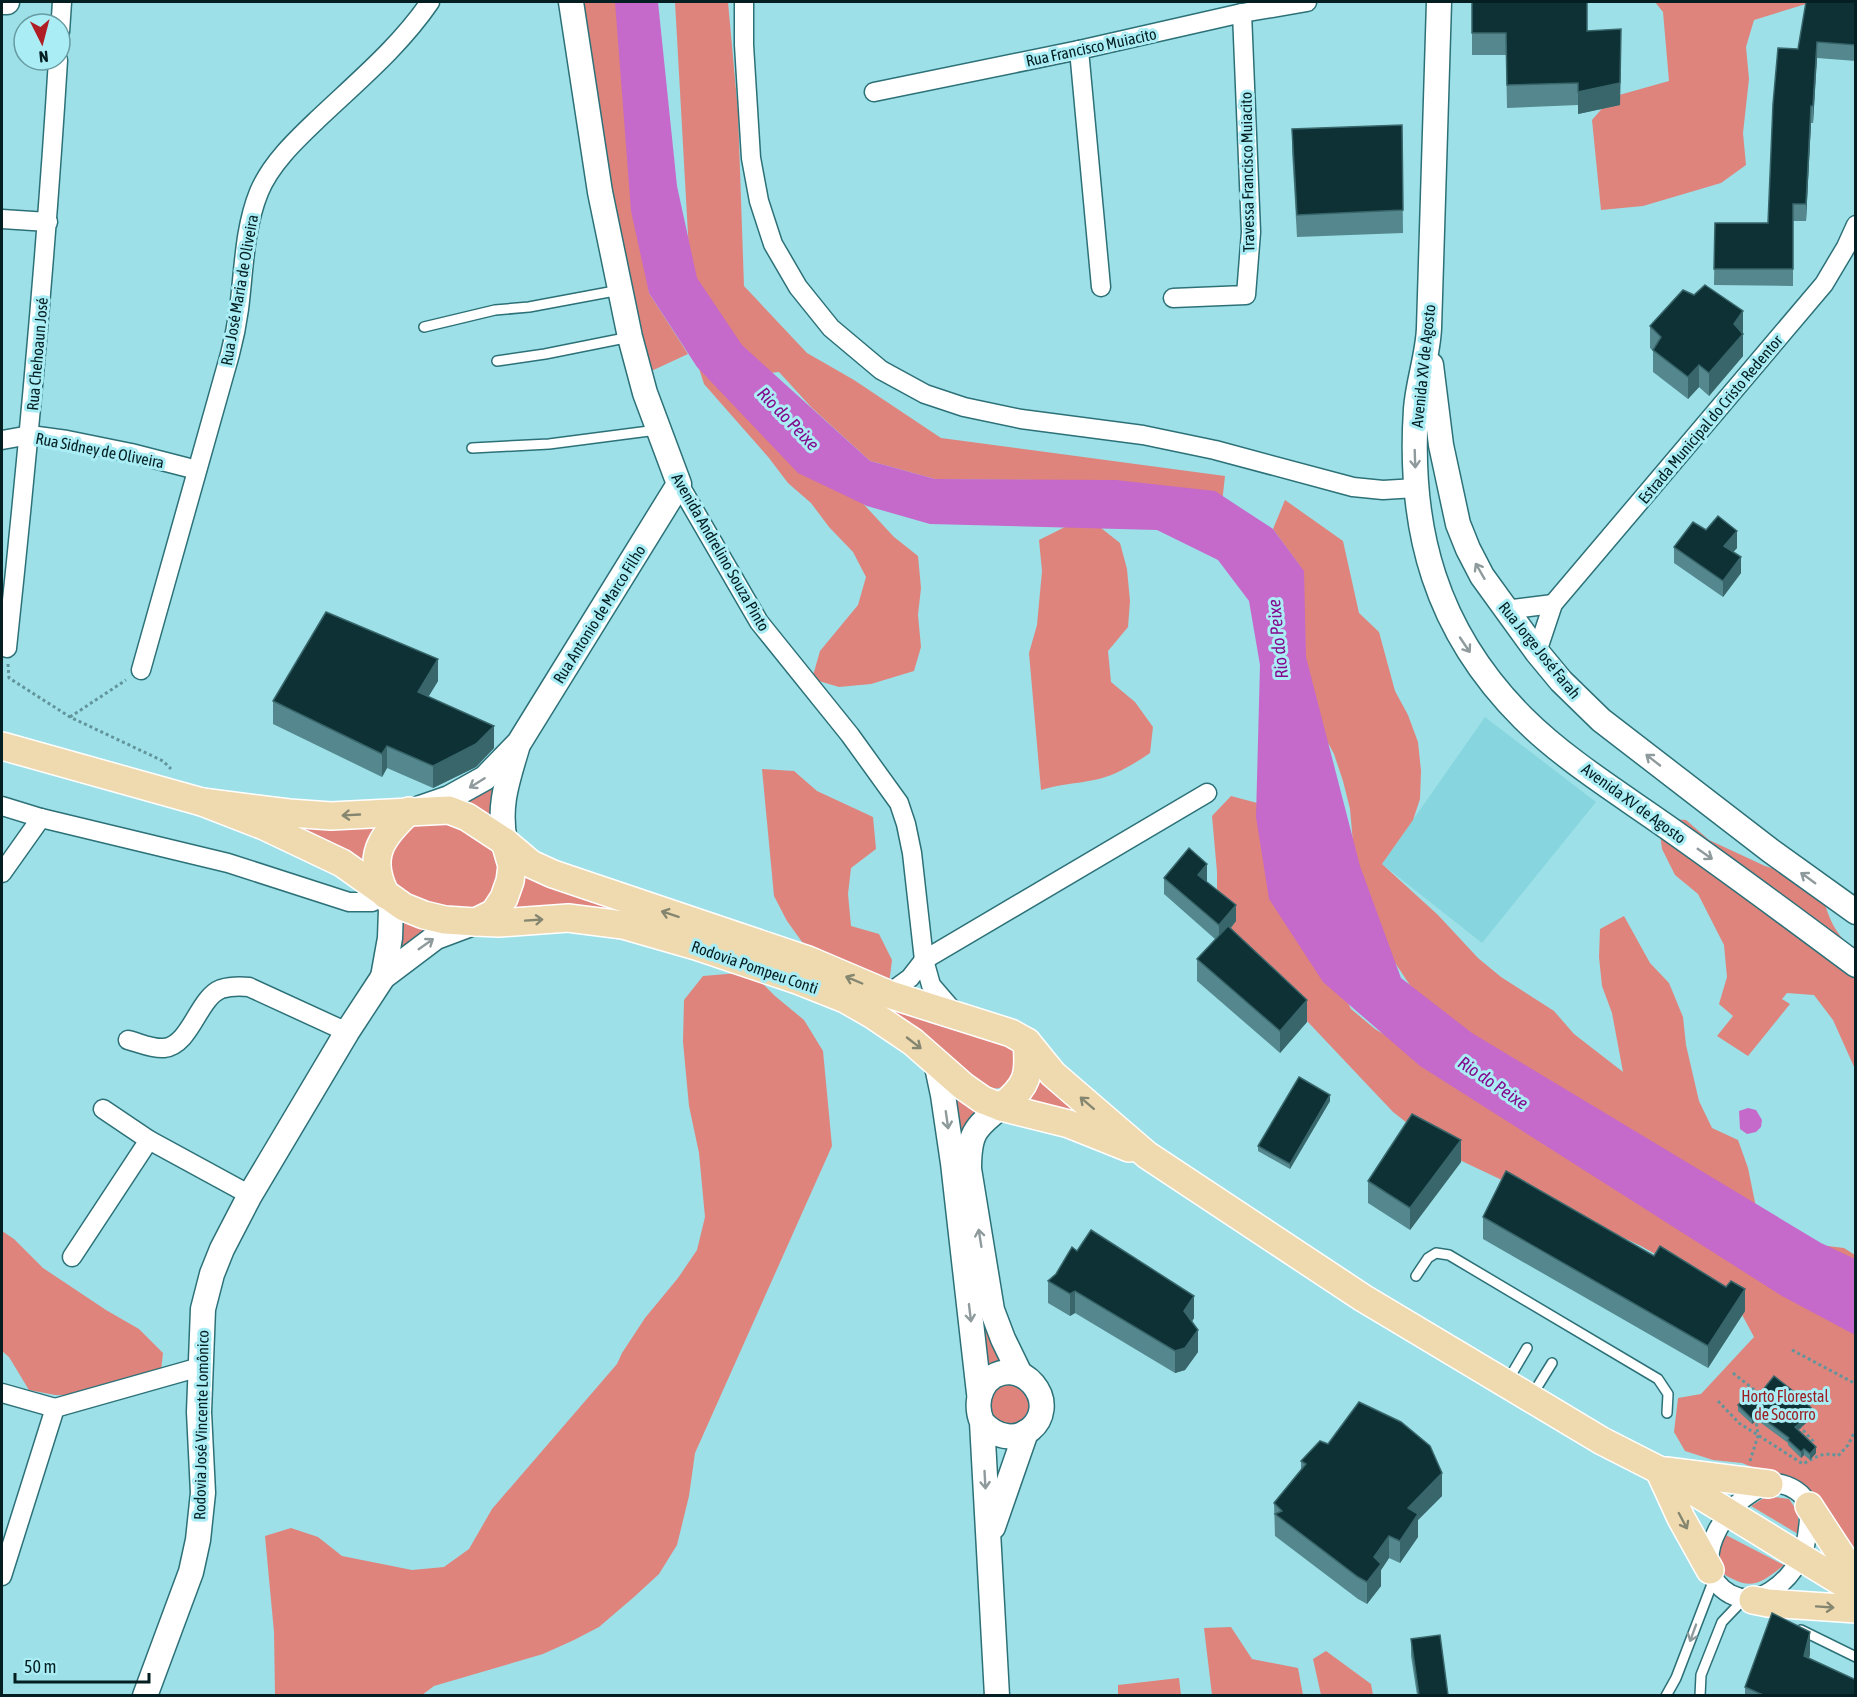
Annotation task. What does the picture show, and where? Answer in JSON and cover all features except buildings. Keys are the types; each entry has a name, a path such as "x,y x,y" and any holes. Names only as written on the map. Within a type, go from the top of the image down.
{"main road":[{"path":"2,746 202,802 264,826 342,863 404,907 424,915 445,920 476,922 494,913 504,898 510,881 512,866 506,842 467,817 448,810 332,816 202,802"},
{"path":"386,895 378,880 378,855 382,840 409,811"},
{"name":"Rodovia Pompeu Conti","path":"506,842 531,864 553,874 808,960 888,994 995,1027 1027,1042"},
{"name":"Rodovia Pompeu Conti","path":"476,922 499,923 568,918 623,925 696,946 797,980 845,999 873,1014 913,1042 983,1100 1001,1107 1069,1124 1147,1155"},
{"path":"1001,1107 1025,1084 1029,1065 1027,1042"},
{"path":"1027,1042 1053,1074 1147,1155 1363,1298 1507,1382 1602,1441 1659,1470 1856,1591"},
{"path":"1659,1470 1769,1484"},
{"path":"1659,1470 1681,1518 1712,1574"},
{"path":"1809,1506 1843,1558 1856,1573"},
{"path":"1770,1608 1856,1609"}],"street":[{"path":"2,2 7,2"},
{"name":"Rua José Maria de Oliveira","path":"141,670 231,354 251,214 260,190 271,171 299,137 402,39 430,2"},
{"name":"Avenida Andrelino Souza Pinto","path":"571,2 600,192 630,337 657,430 679,484 759,622 850,735 899,803 912,852 924,960 931,985 960,1018"},
{"path":"744,2 744,45 751,158 759,201 773,244 798,287 831,328 881,370 926,394 964,407 1021,419 1154,437 1215,450 1353,487 1383,490 1449,486"},
{"name":"Rua Francisco Muiacito","path":"874,92 1080,51 1242,13 1307,2"},
{"name":"Avenida XV de Agosto","path":"1439,2 1429,339 1416,406 1416,488 1431,573 1443,605 1480,667 1524,719 1548,741 1729,870 1856,965"},
{"name":"Travessa Francisco Muiacito","path":"1173,298 1246,295 1251,232 1242,13"},
{"path":"1080,51 1101,287"},
{"name":"Rua Chehoaun José","path":"4,647 30,435 48,222 57,72"},
{"path":"2,219 48,222"},
{"name":"Estrada Municipal do Cristo Redentor","path":"1537,652 1553,604 1824,284 1856,225"},
{"name":"Rua Jorge José Farah","path":"1429,339 1436,414 1458,524 1482,576 1505,610 1561,681 1601,720 1771,851 1856,912"},
{"name":"Rua Sidney de Oliveira","path":"2,440 30,435 67,440 197,470"},
{"name":"Rua Antonio de Marco Filho","path":"409,811 449,798 485,778 519,743 679,484"},
{"path":"1505,610 1553,604"},
{"name":"Rua Antonio de Marco Filho","path":"506,842 502,825 502,801 519,743"},
{"path":"888,994 910,978 924,960 1207,793"},
{"path":"2,806 41,818 228,863 349,902 372,902 386,895"},
{"path":"2,873 41,818"},
{"name":"Rodovia José Vincente Lomônico","path":"383,977 391,909 386,895"},
{"name":"Rodovia José Vincente Lomônico","path":"145,1695 191,1572 198,1540 203,1493 199,1412 203,1309 212,1274 222,1250 250,1195 347,1032 383,977 436,937 476,922"},
{"path":"128,1040 155,1048 166,1048 173,1045 181,1040 210,998 219,990 234,986 249,987 347,1032"},
{"path":"936,1062 944,1095 953,1163 979,1393 978,1413 982,1422 997,1695"},
{"path":"1001,1107 981,1122 973,1137 969,1149 969,1169 991,1303 1003,1339 1020,1374"},
{"path":"103,1109 149,1140 250,1195"},
{"path":"72,1257 149,1140"},
{"path":"2,1393 55,1408 200,1367"},
{"path":"979,1393 996,1375 1008,1372 1020,1374 1028,1378 1038,1390 1042,1405 1035,1425 1017,1436 997,1435 982,1422"},
{"path":"2,1576 55,1408"},
{"path":"988,1540 1026,1432"},
{"path":"1769,1484 1784,1485 1794,1489 1809,1506 1808,1528 1801,1558 1790,1574 1774,1589 1770,1608 1724,1590 1712,1574 1712,1545 1727,1513 1745,1498 1769,1484"}],"lane":[{"path":"424,327 495,310 620,290"},
{"path":"497,361 630,337"},
{"path":"472,448 549,444 657,430"},
{"path":"1416,1276 1428,1258 1436,1253 1449,1255 1658,1379 1668,1394 1667,1413"},
{"path":"1507,1382 1527,1348"},
{"path":"1532,1397 1552,1363"},
{"path":"1665,1695 1676,1678 1712,1574"},
{"path":"1700,1695 1701,1675 1722,1622 1770,1608 1856,1658"}],"path":[{"path":"4,647 9,678 70,717 164,761 175,773"},
{"path":"70,717 141,670"},
{"path":"1792,1350 1856,1384"},
{"path":"1733,1373 1767,1400"},
{"path":"1718,1401 1739,1423 1803,1464 1815,1457 1830,1453 1838,1456 1848,1445 1856,1429"},
{"path":"1792,1419 1814,1441 1815,1457"},
{"path":"1749,1465 1758,1436 1756,1420"}],"shaded area":[{"path":"1485,717 1596,802 1482,943 1382,864"}],"green space":[{"path":"562,2 617,2 649,293 688,354 647,373 633,339 591,50 582,25"},
{"path":"675,2 728,2 738,112 744,286 807,353 854,380 941,438 1225,476 1222,503 1123,481 935,479 870,461 812,408 779,372 760,374 691,288"},
{"path":"1655,2 1806,2 1806,4 1754,20 1746,47 1749,79 1743,133 1746,165 1721,183 1643,206 1601,210 1592,120 1612,97 1669,81 1663,12"},
{"path":"696,359 794,429 894,537 918,556 921,588 918,615 921,647 914,671 871,684 839,687 812,679 820,651 858,605 866,577 853,552 829,527 811,503 788,483 704,384"},
{"name":"Horto Florestal de Socorro","path":"1285,500 1343,541 1359,613 1379,632 1395,691 1408,715 1418,742 1421,771 1420,799 1413,820 1382,864 1438,915 1478,958 1501,977 1554,1011 1574,1034 1623,1072 1612,1013 1602,986 1599,957 1600,929 1624,916 1650,963 1669,983 1683,1017 1686,1045 1699,1101 1712,1128 1738,1140 1748,1168 1760,1227 1812,1244 1844,1248 1855,1255 1855,1566 1777,1477 1742,1463 1713,1460 1685,1451 1674,1432 1678,1398 1701,1394 1754,1337 1740,1311 1720,1291 1641,1246 1447,1154 1393,1112 1239,949 1217,901 1212,816 1231,796 1261,804 1303,914 1351,1009 1375,1029 1405,1047 1421,1002 1388,952 1355,866 1350,809 1343,781 1334,754 1307,703 1300,566 1273,529"},
{"path":"1096,524 1120,543 1127,569 1130,601 1128,627 1108,651 1111,682 1135,702 1153,727 1150,753 1109,776 1041,790 1029,653 1037,625 1042,571 1039,540 1065,527"},
{"path":"762,769 794,771 817,791 873,817 876,849 851,868 848,894 851,926 879,934 892,960 889,984 805,946 787,921 774,896"},
{"path":"499,772 496,819 455,799"},
{"path":"267,817 384,823 369,867"},
{"path":"442,818 485,842 500,861 500,874 495,889 483,907 446,906 422,900 391,881 391,854 405,830 412,822"},
{"path":"1658,818 1686,820 1709,840 1820,888 1836,930 1855,949 1855,1069 1833,1020 1814,995 1787,993 1782,999 1790,1004 1748,1056 1717,1036 1733,1016 1719,1004 1727,977 1724,945 1698,894 1675,875 1662,849"},
{"path":"523,870 631,913 505,912"},
{"path":"406,921 435,932 393,960 399,923"},
{"path":"751,972 804,1020 823,1051 832,1146 695,1453 689,1496 677,1545 659,1574 599,1627 574,1640 543,1654 434,1686 422,1695 275,1695 274,1632 265,1536 291,1528 318,1537 342,1556 412,1570 444,1567 469,1549 492,1509 617,1364 645,1318 678,1278 697,1250 705,1217 699,1153 689,1106 683,1042 684,1000 703,976"},
{"path":"877,1002 930,1023 1012,1047 1017,1059 1015,1072 1005,1087 993,1089 982,1084"},
{"path":"1043,1070 1088,1121 1026,1101"},
{"path":"952,1095 977,1109 960,1148"},
{"path":"2,1231 14,1239 43,1268 139,1329 163,1353 160,1380 103,1396 55,1395 29,1390 9,1357 2,1351"},
{"path":"978,1296 984,1325 1008,1369 986,1376"},
{"path":"1009,1384 1023,1390 1029,1404 1023,1418 1009,1424 995,1418 989,1404 995,1390"},
{"path":"1767,1496 1789,1499 1798,1512 1798,1534 1751,1506"},
{"path":"1722,1533 1784,1565 1767,1578 1753,1583 1729,1577 1719,1571 1716,1554"},
{"path":"1231,1627 1252,1659 1298,1668 1303,1695 1212,1695 1204,1628"},
{"path":"1326,1651 1371,1684 1373,1695 1321,1695 1313,1659"},
{"path":"1179,1678 1181,1695 1118,1695 1118,1685"}],"water":[{"name":"Rio do Peixe","path":"615,2 658,2 677,186 697,278 742,345 870,461 935,479 1116,480 1215,491 1273,529 1304,571 1306,657 1360,866 1401,978 1472,1033 1821,1243 1855,1259 1855,1335 1782,1296 1420,1066 1323,982 1269,899 1256,817 1260,665 1249,601 1218,560 1157,530 930,524 867,506 798,473 697,367 649,293 631,211"},
{"path":"1748,1108 1756,1110 1762,1120 1761,1127 1756,1132 1747,1134 1740,1129 1739,1111"}]}
